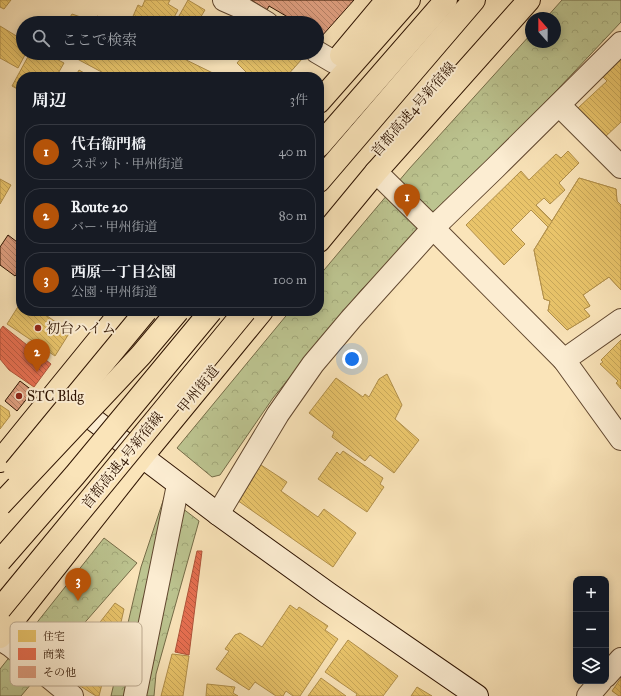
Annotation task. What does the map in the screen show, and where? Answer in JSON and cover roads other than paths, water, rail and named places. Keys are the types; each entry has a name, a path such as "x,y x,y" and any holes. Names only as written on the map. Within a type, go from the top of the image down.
{"highway":[{"path":"321,72 326,57 387,0"},
{"path":"324,96 409,0"},
{"path":"324,140 446,0"},
{"path":"324,175 474,0"},
{"name":"首都高速4号新宿線","path":"324,214 365,165 510,0"},
{"path":"324,235 376,172 529,0"},
{"path":"0,461 118,316"},
{"path":"0,488 142,316"},
{"path":"0,505 141,355 174,316"},
{"path":"0,561 75,475 207,316"},
{"name":"首都高速4号新宿線","path":"0,609 241,316"},
{"name":"甲州街道","path":"13,622 142,458 258,316"},
{"name":"甲州街道","path":"0,638 10,625"}],"street":[{"path":"224,0 255,16"},
{"path":"218,514 278,414 313,364 351,319 433,228 621,43"},
{"path":"559,105 621,167"},
{"path":"376,172 564,360 621,439"},
{"path":"564,360 621,320"},
{"path":"57,392 142,458 218,514 329,594 477,696"},
{"path":"142,662 178,485"},
{"path":"0,638 10,645"},
{"path":"609,673 621,659"},
{"path":"588,696 598,684"},
{"path":"60,686 72,696"},
{"path":"135,696 137,686"}],"place":[{"name":"代右衛門橋","path":"407,217"},
{"name":"初台ハイム","path":"38,328"},
{"name":"Route 20","path":"37,372"},
{"name":"STC Bldg","path":"19,396"},
{"name":"西原一丁目公園","path":"78,601"}]}
